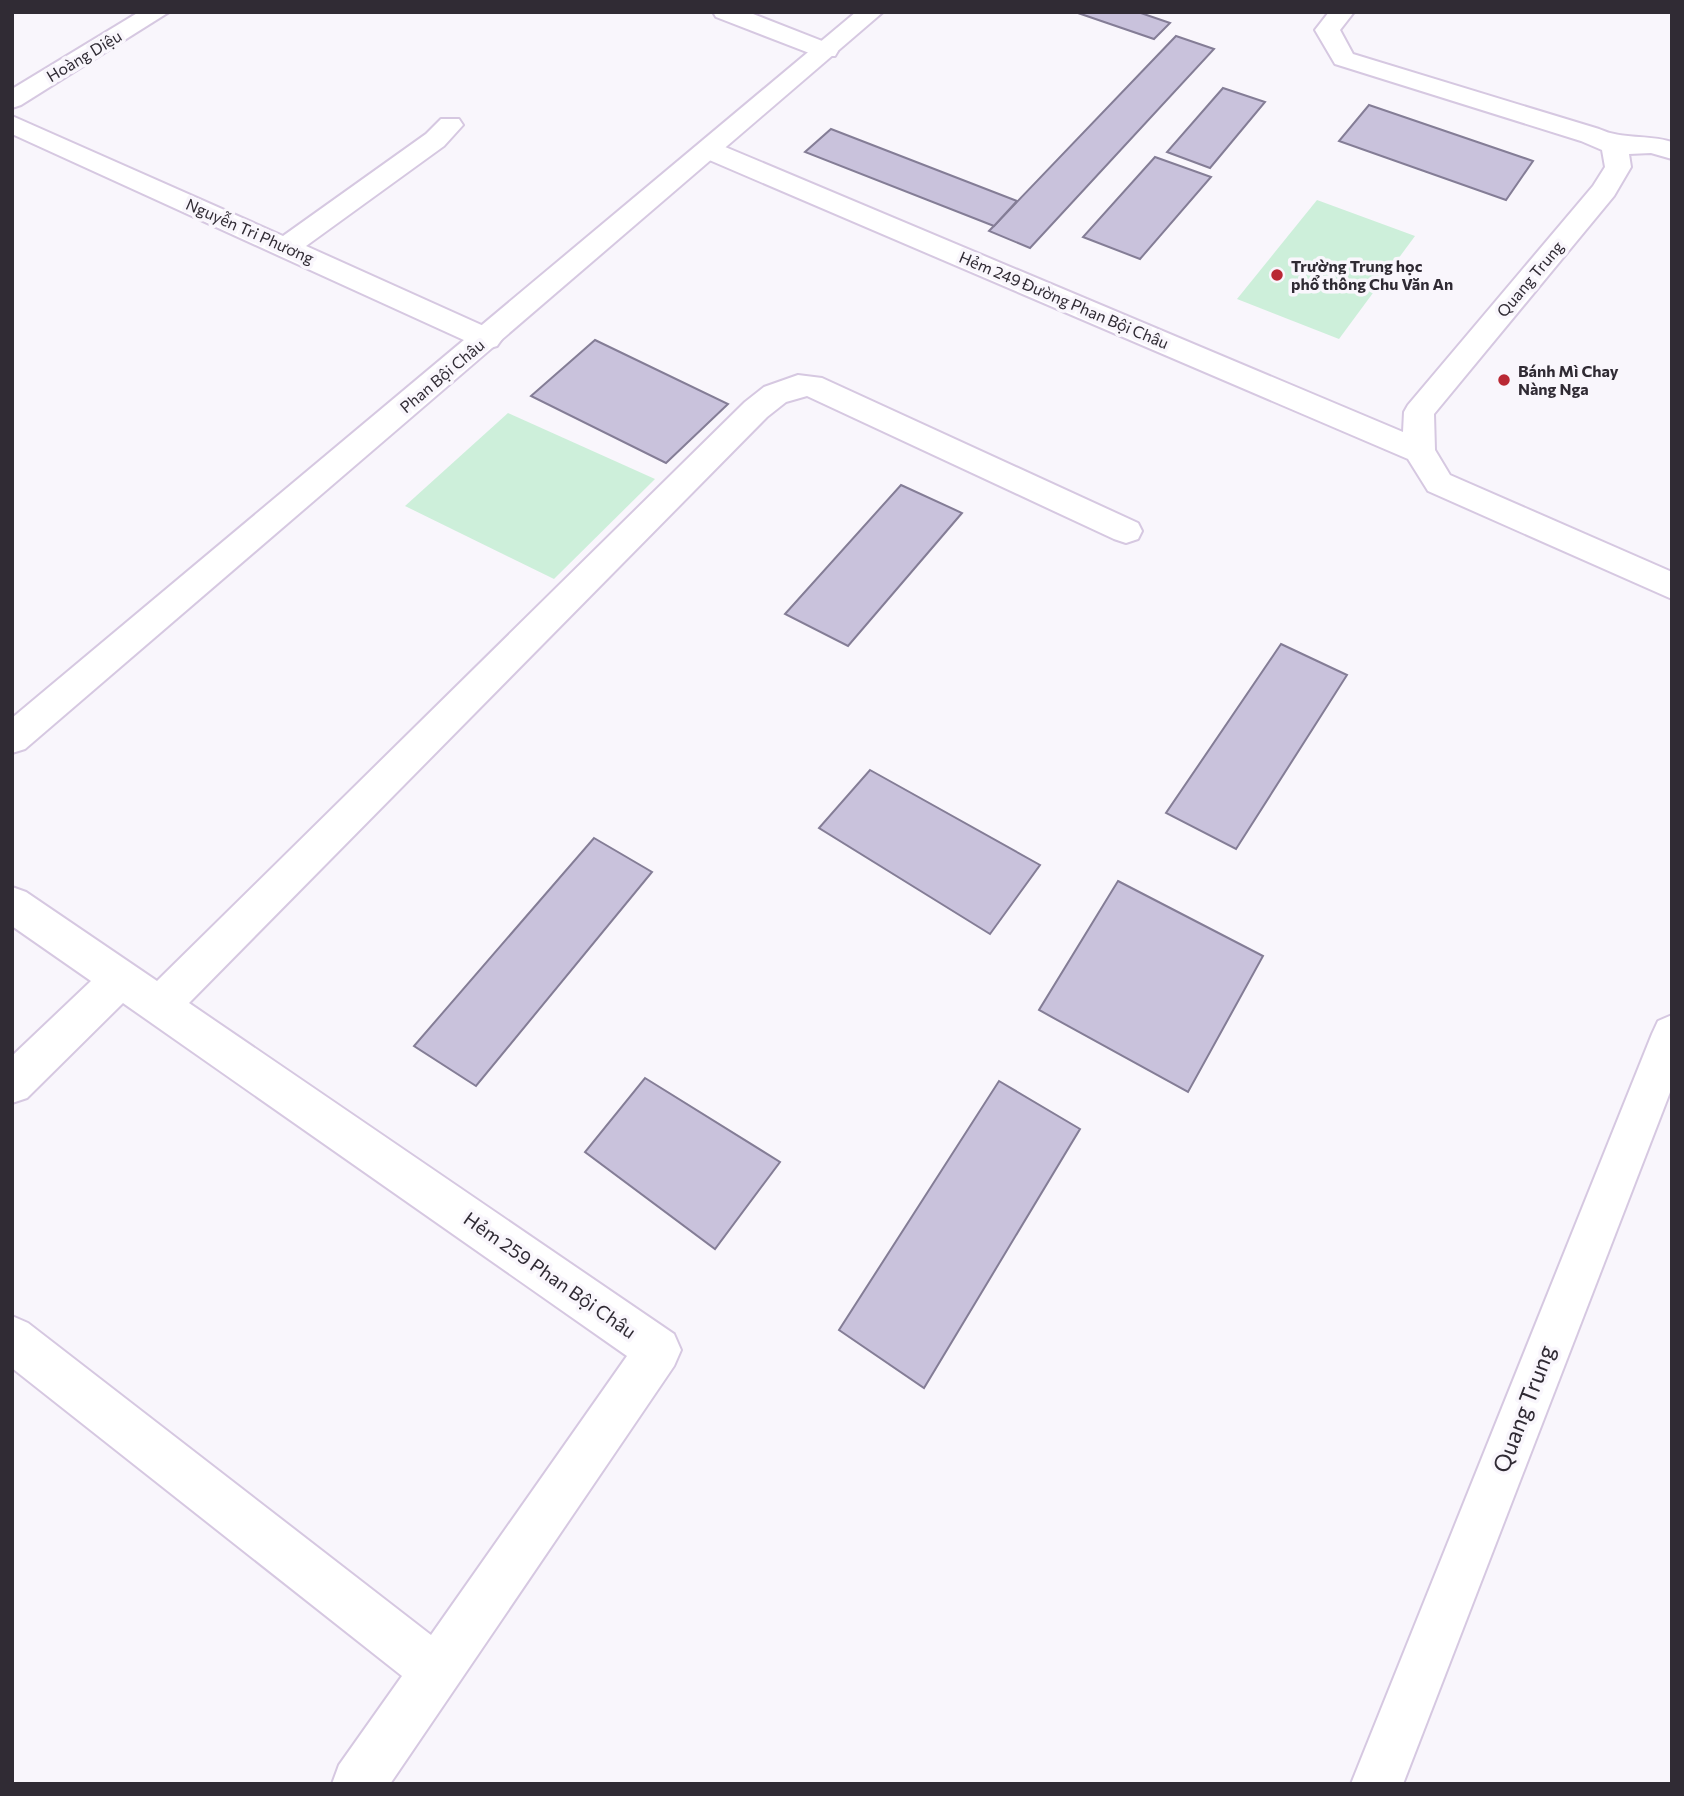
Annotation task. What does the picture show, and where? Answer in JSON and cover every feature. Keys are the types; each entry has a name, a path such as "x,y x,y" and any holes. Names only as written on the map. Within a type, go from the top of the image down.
{"street":[{"name":"Hoàng Diệu","path":"12,100 157,12"},
{"path":"725,12 825,51"},
{"name":"Phan Bội Châu","path":"12,738 871,12"},
{"path":"1342,12 1327,30 1344,59 1590,135 1614,146 1653,145 1672,151"},
{"name":"Nguyễn Tri Phương","path":"12,124 487,339"},
{"path":"285,248 435,140 450,125"},
{"name":"Quang Trung","path":"1419,451 1419,412 1604,190 1618,167 1614,146"},
{"name":"Hẻm 249 Đường Phan Bội Châu","path":"709,150 1419,451"},
{"path":"160,1005 763,403 791,384 811,385 1125,531"},
{"path":"1419,451 1439,483 1672,586"},
{"name":"Hẻm 259 Phan Bội Châu","path":"12,904 658,1350 358,1784"},
{"path":"12,1084 121,979"},
{"name":"Quang Trung","path":"1377,1784 1672,1034"},
{"path":"12,1339 436,1671"}],"green space":[{"path":"1317,200 1415,236 1339,339 1237,299"},
{"path":"508,413 655,479 554,579 405,506"}],"building":[{"path":"1075,12 1138,12 1170,23 1154,39"},
{"path":"1176,36 1214,49 1030,248 989,231"},
{"path":"1223,88 1265,102 1210,168 1167,152"},
{"path":"1369,105 1533,161 1506,200 1339,141"},
{"path":"831,129 1017,201 994,226 805,152"},
{"path":"1155,157 1211,177 1140,259 1083,237"},
{"path":"595,340 728,404 666,463 531,396"},
{"path":"901,485 962,513 848,646 785,614"},
{"path":"1281,644 1347,675 1236,849 1166,813"},
{"path":"870,770 1040,865 990,934 819,828"},
{"path":"594,838 652,872 476,1086 414,1046"},
{"path":"1118,881 1263,956 1188,1092 1039,1010"},
{"path":"645,1078 780,1162 715,1249 585,1152"},
{"path":"999,1081 1080,1129 924,1388 839,1330"}],"place":[{"name":"Trường Trung học phổ thông Chu Văn An","path":"1277,275"},
{"name":"Bánh Mì Chay Nàng Nga","path":"1504,380"}]}
